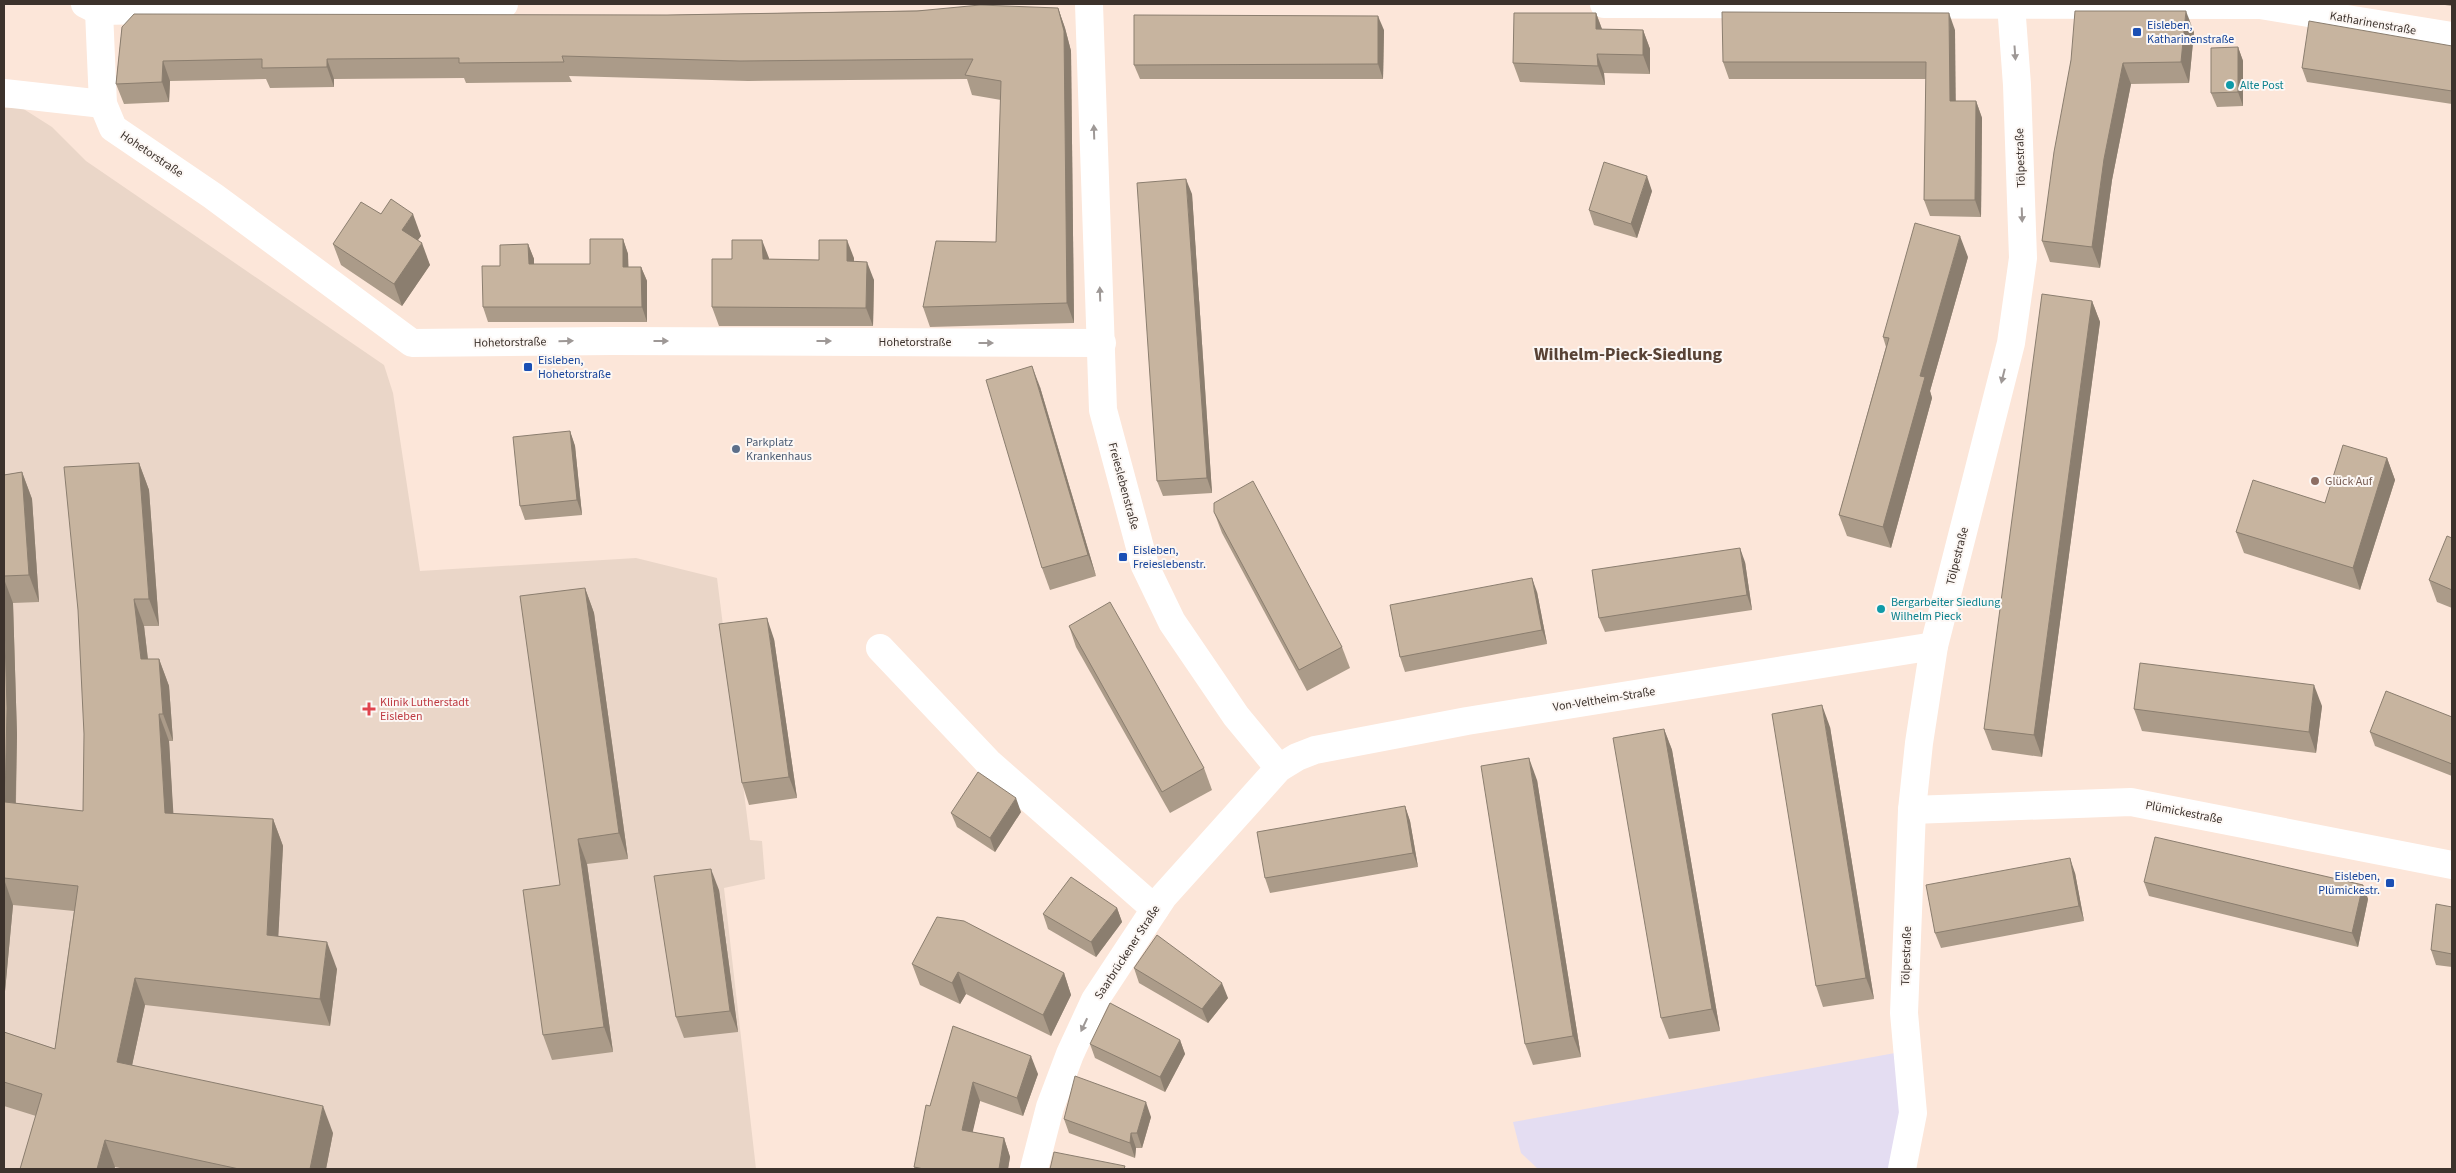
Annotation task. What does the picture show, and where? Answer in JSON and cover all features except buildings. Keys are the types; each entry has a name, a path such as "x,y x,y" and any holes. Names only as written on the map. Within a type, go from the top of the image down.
{"street":[{"path":"4,93 103,104 92,7 504,4"},
{"name":"Freieslebenstraße","path":"1089,4 1103,410 1145,566 1172,622 1236,716 1279,768"},
{"name":"Katharinenstraße","path":"1604,4 2260,5 2452,36"},
{"name":"Tölpestraße","path":"1902,1169 1912,1113 1904,1013 1912,810 1918,743 1934,646 2011,343 2023,258 2017,85 2011,4"},
{"name":"Hohetorstraße","path":"103,104 113,128 213,196 412,343 622,341 1102,343"},
{"name":"Von-Veltheim-Straße","path":"1279,768 1297,757 1315,750 1467,721 1934,646"},
{"path":"880,648 988,762 1156,909"},
{"name":"Saarbrückener Straße","path":"1034,1169 1050,1107 1070,1054 1095,1000 1163,897 1279,768"},
{"name":"Plümickestraße","path":"1912,810 2131,802 2452,865"}],"shaded area":[{"name":"Klinik Lutherstadt Eisleben","path":"4,108 22,108 52,127 86,161 384,365 393,393 420,571 636,558 717,578 750,840 762,841 765,879 724,888 756,1169 4,1169"},
{"path":"1895,1053 1903,1132 1894,1169 1538,1169 1521,1153 1513,1122"}],"place":[{"name":"Eisleben, Katharinenstraße","path":"2137,32"},
{"name":"Alte Post","path":"2230,85"},
{"name":"Eisleben, Hohetorstraße","path":"528,367"},
{"name":"Parkplatz Krankenhaus","path":"736,449"},
{"name":"Glück Auf","path":"2315,481"},
{"name":"Eisleben, Freieslebenstr.","path":"1123,557"},
{"name":"Bergarbeiter Siedlung Wilhelm Pieck","path":"1881,609"},
{"name":"Klinik Lutherstadt Eisleben","path":"369,709"},
{"name":"Eisleben, Plümickestr.","path":"2390,883"}],"district":[{"name":"Wilhelm-Pieck-Siedlung","path":"1628,354"}]}
